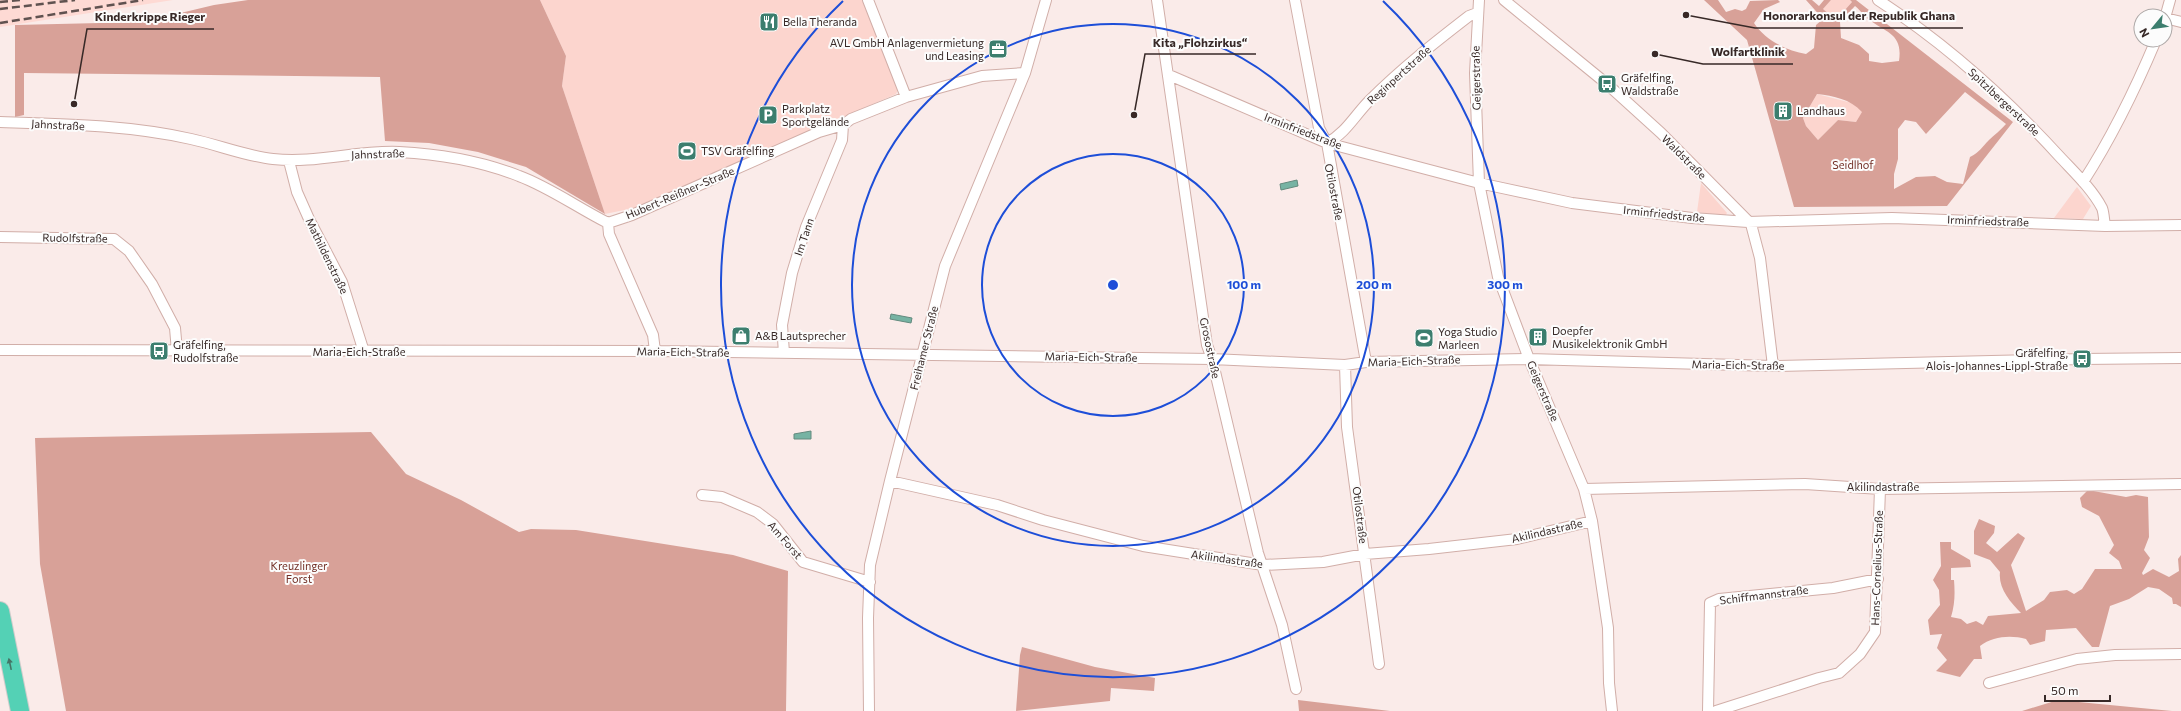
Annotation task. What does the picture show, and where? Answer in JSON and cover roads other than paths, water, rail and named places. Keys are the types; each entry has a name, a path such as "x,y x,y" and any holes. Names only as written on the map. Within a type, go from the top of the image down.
{"highway":[{"path":"0,611 20,711"}],"street":[{"path":"868,0 906,97"},
{"name":"Freihamer Straße","path":"868,711 870,565 890,481 945,266 1025,73 1046,0"},
{"name":"Grosostraße","path":"1157,0 1207,345 1212,359 1258,553 1282,625 1296,689"},
{"name":"Otilostraße","path":"1295,0 1319,128 1327,143 1327,154 1366,362"},
{"name":"Geigerstraße","path":"1479,0 1477,14 1475,72 1479,183 1498,277 1529,358 1584,489 1592,521 1608,628 1609,682 1612,711"},
{"name":"Waldstraße","path":"1504,0 1618,94 1666,138 1751,224 1760,258 1773,366"},
{"name":"Spitzlbergerstraße","path":"1878,0 1901,15 1955,57 2023,117 2083,182 2102,209 2105,226"},
{"name":"Reginpertstraße","path":"1327,143 1339,136 1369,101 1417,56 1469,16 1477,14"},
{"path":"2083,182 2123,115 2152,48"},
{"name":"Hubert-Reißner-Straße","path":"608,223 632,215 819,132 843,125 851,119 906,97 982,76 1025,73"},
{"name":"Irminfriedstraße","path":"1168,75 1327,143 1479,183 1572,203 1692,218 1748,222 1892,218 2105,226 2181,225"},
{"name":"Jahnstraße","path":"0,122 63,124 145,132 191,139 251,156 289,161 382,152 398,152 448,157 491,166 520,176 608,223"},
{"name":"Im Tann","path":"784,353 782,325 792,273 806,227 842,140 843,125"},
{"name":"Mathildenstraße","path":"289,161 297,192 303,206 342,282 364,352"},
{"path":"608,223 609,234 653,335 655,351"},
{"name":"Rudolfstraße","path":"0,237 114,239 129,251 152,284 174,328 177,351"},
{"name":"Maria-Eich-Straße","path":"0,350 364,352 655,351 1212,359 1344,365 1366,362 1529,358 1773,366 2082,358 2181,358"},
{"name":"Otilostraße","path":"1344,365 1347,427 1379,664"},
{"name":"Akilindastraße","path":"890,481 997,505 1043,520 1143,546 1263,565 1323,562 1365,554 1429,550 1517,539 1592,521"},
{"name":"Akilindastraße","path":"1584,489 1805,484 1880,489 2181,484"},
{"name":"Hans-Cornelius-Straße","path":"1716,711 1839,673 1860,654 1875,632 1880,489"},
{"name":"Am Forst","path":"702,495 722,497 757,512 773,524 803,562 870,582"},
{"name":"Schiffmannstraße","path":"1708,711 1710,603 1719,599 1833,588 1878,580"},
{"path":"1989,683 2077,659 2109,656 2181,654"}],"railway":[{"path":"0,2 20,0"},
{"path":"0,9 75,0"},
{"path":"0,23 143,0"}],"place":[{"name":"Honorarkonsul der Republik Ghana","path":"1686,15"},
{"name":"Bella Theranda","path":"769,22"},
{"name":"AVL GmbH Anlagenvermietung und Leasing","path":"998,49"},
{"name":"Wolfartklinik","path":"1655,54"},
{"name":"Gräfelfing, Waldstraße","path":"1607,84"},
{"name":"Kinderkrippe Rieger","path":"74,104"},
{"name":"Landhaus","path":"1783,111"},
{"name":"Parkplatz Sportgelände","path":"768,115"},
{"name":"Kita „Flohzirkus“","path":"1134,115"},
{"name":"TSV Gräfelfing","path":"687,151"},
{"name":"A&B Lautsprecher","path":"741,336"},
{"name":"Doepfer Musikelektronik GmbH","path":"1538,337"},
{"name":"Yoga Studio Marleen","path":"1424,338"},
{"name":"Gräfelfing, Rudolfstraße","path":"159,351"},
{"name":"Gräfelfing, Alois-Johannes-Lippl-Straße","path":"2082,359"}],"park label":[{"name":"Seidlhof","path":"1853,165"},
{"name":"Kreuzlinger Forst","path":"299,572"}]}
